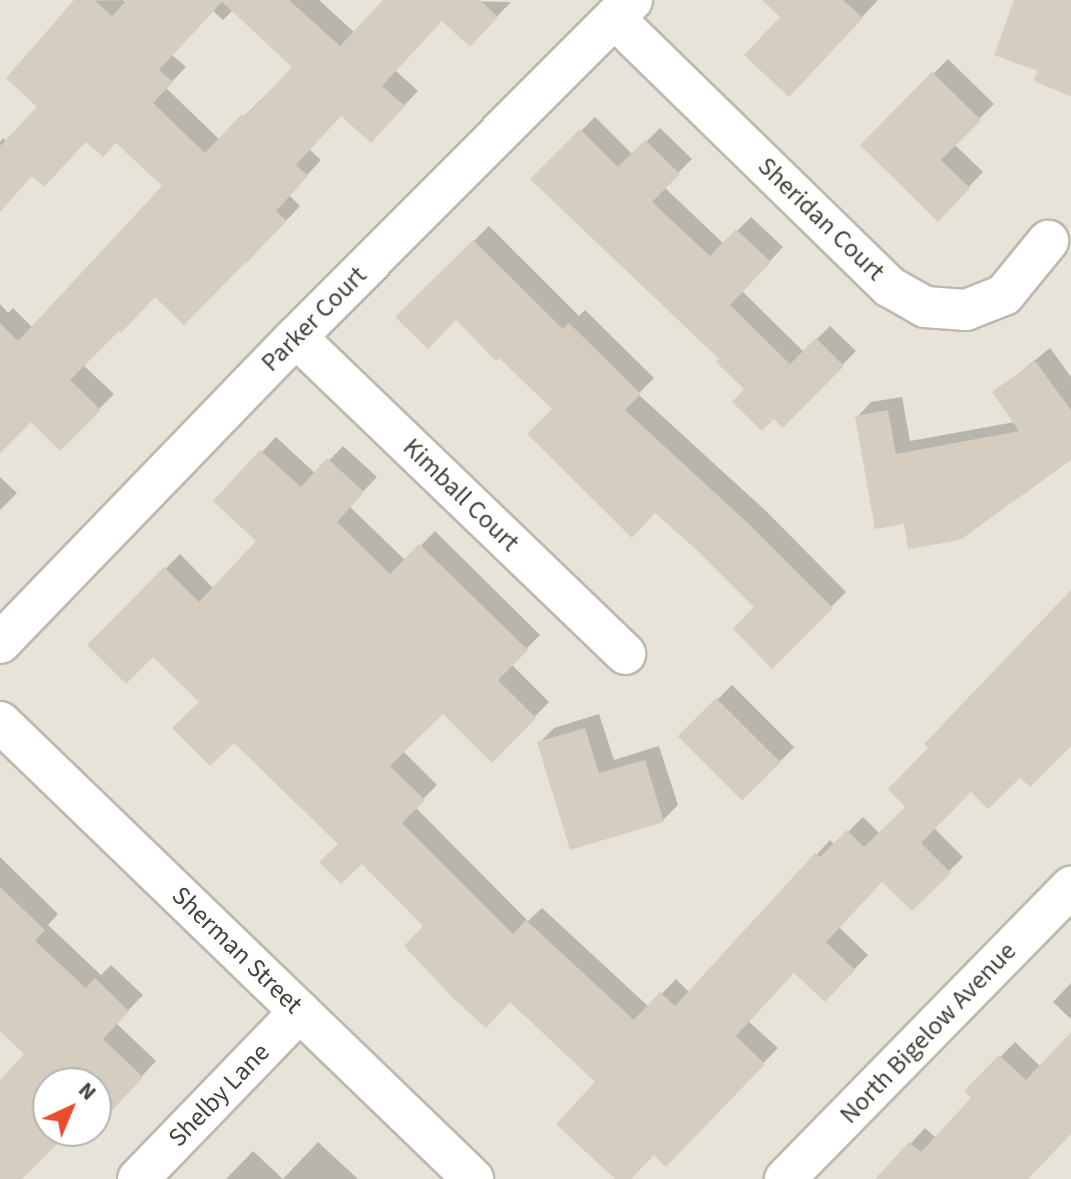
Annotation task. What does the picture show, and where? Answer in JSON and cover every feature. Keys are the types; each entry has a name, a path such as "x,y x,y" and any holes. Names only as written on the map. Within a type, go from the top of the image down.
{"street":[{"name":"Sheridan Court","path":"623,9 890,287 925,307 966,310 1004,295 1048,241"},
{"name":"Parker Court","path":"0,643 296,337 623,9"},
{"name":"Kimball Court","path":"296,337 625,654"},
{"name":"Sherman Street","path":"0,722 473,1179"},
{"name":"North Bigelow Avenue","path":"785,1179 1071,887"},
{"name":"Shelby Lane","path":"138,1179 300,1011"}],"shaded area":[{"path":"0,0 1071,0 1071,1179 0,1179"}],"building":[{"path":"74,0 94,0 112,16 127,0 289,0 340,46 383,0 480,0 498,17 470,47 442,21 382,86 405,106 371,143 341,116 296,165 308,176 276,211 287,221 184,325 155,297 121,333 119,331 70,380 101,410 60,451 31,422 0,453 0,323 18,341 162,186 116,143 103,157 86,142 44,187 32,176 0,212 0,146 37,107 6,78","holes":["222,2 292,67 245,117 242,114 205,153 153,103 173,82 159,70"]},
{"path":"762,0 843,0 863,18 789,97 744,55 780,17"},
{"path":"1014,0 1071,0 1071,96 1033,81 1038,71 994,55"},
{"path":"932,72 981,120 941,160 970,188 938,222 860,145"},
{"path":"580,129 618,167 645,140 680,174 652,202 710,256 736,229 771,262 730,305 790,364 816,338 844,366 783,428 774,419 762,431 732,402 744,389 716,362 719,359 530,179"},
{"path":"473,240 563,329 569,323 641,394 625,410 751,526 833,608 772,669 733,629 754,607 699,552 655,513 632,538 527,434 552,409 499,358 496,361 456,320 428,349 395,317"},
{"path":"1035,361 1071,410 1071,460 960,540 908,549 904,524 875,529 855,416 888,410 896,454 1019,431 992,392"},
{"path":"260,450 301,487 327,458 364,492 337,522 390,574 419,544 528,650 498,680 536,718 492,763 443,714 390,766 425,800 402,823 513,934 526,920 634,1020 660,992 675,1006 815,853 820,857 847,830 864,847 905,807 888,789 928,748 924,744 1071,590 1071,746 1030,787 1020,778 988,809 971,792 921,843 951,873 912,911 882,882 826,942 855,970 825,1002 794,973 736,1036 765,1064 666,1167 654,1155 631,1179 615,1179 556,1124 595,1082 510,1002 486,1028 453,998 404,946 423,926 362,864 341,884 319,862 338,844 234,743 210,766 172,728 199,702 153,657 126,684 87,645 164,567 199,602 256,541 213,501"},
{"path":"716,698 780,762 742,801 678,736"},
{"path":"585,728 599,773 645,760 664,822 570,850 537,742"},
{"path":"0,887 45,930 35,941 86,988 95,978 129,1011 103,1039 143,1077 112,1111 112,1067 32,1067 32,1147 54,1147 22,1179 0,1179 0,1080 24,1054 0,1031"},
{"path":"1071,1032 1071,1134 1028,1179 875,1179 909,1142 921,1152 971,1098 964,1091 999,1055 1026,1080"}]}
